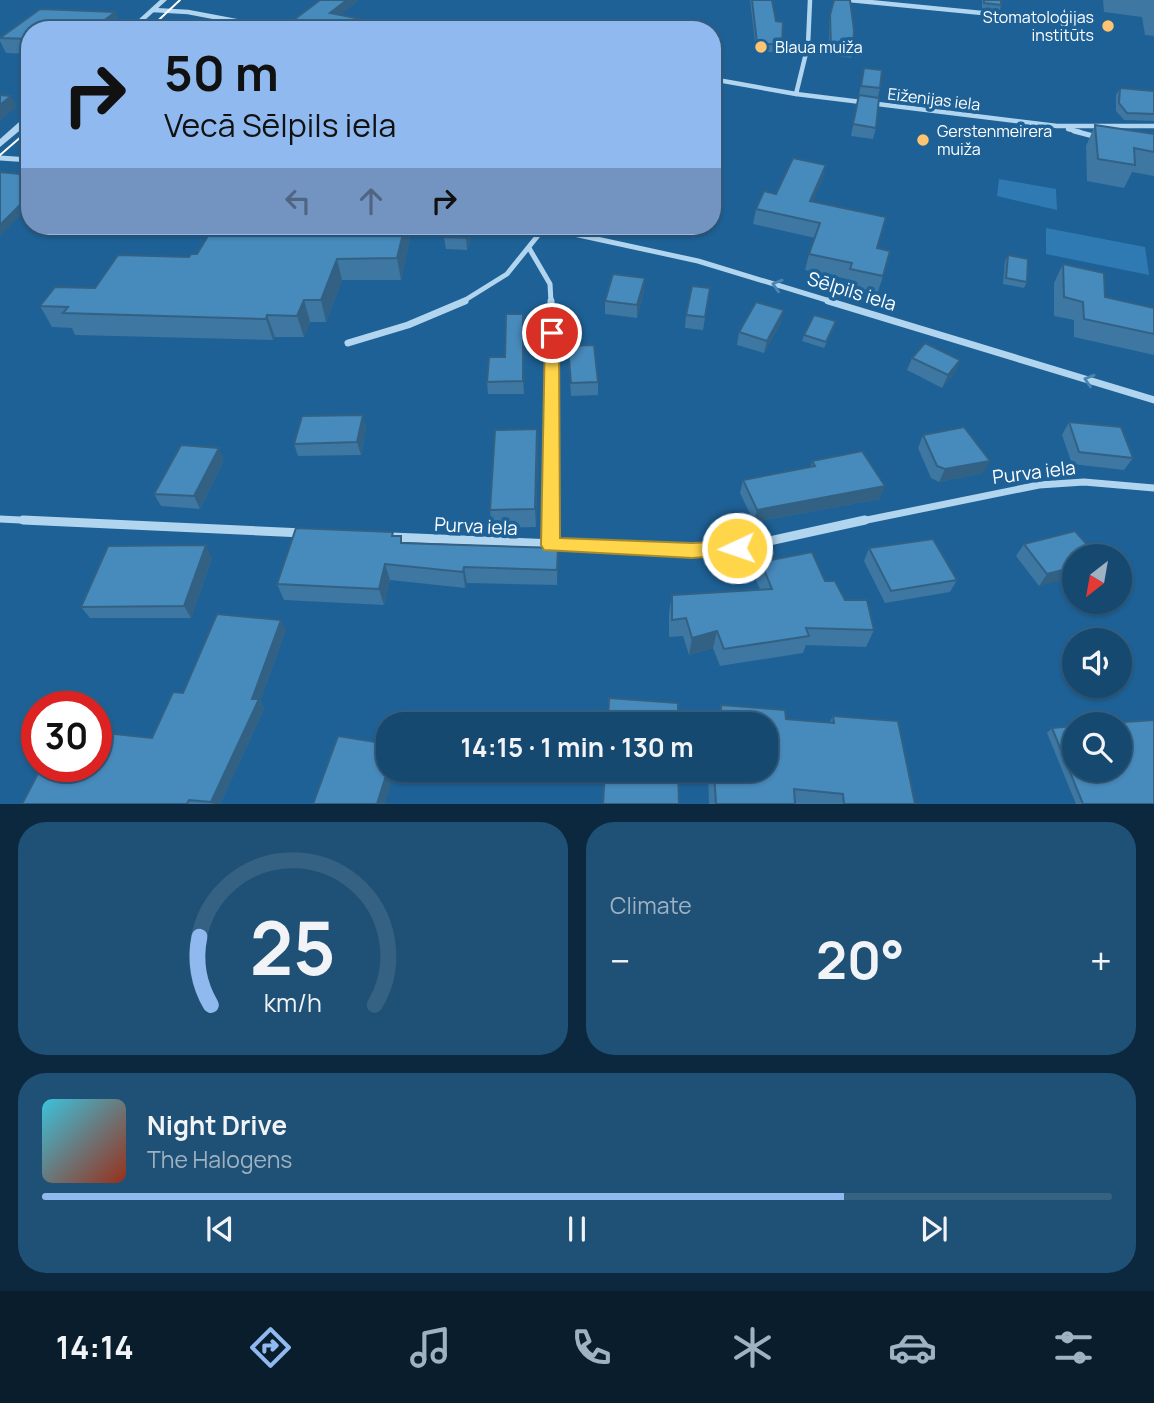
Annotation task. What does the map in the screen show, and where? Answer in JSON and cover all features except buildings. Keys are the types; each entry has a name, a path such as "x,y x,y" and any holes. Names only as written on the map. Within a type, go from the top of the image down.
{"street":[{"path":"140,21 164,0"},
{"path":"796,94 808,45 810,0"},
{"path":"849,0 1032,18"},
{"path":"153,10 202,14 238,21"},
{"name":"Eiženijas iela","path":"721,81 796,94 1057,126 1154,126"},
{"path":"0,144 21,125"},
{"path":"1057,126 1110,139"},
{"path":"0,158 21,159"},
{"path":"348,343 378,337 404,327 470,296 506,275 530,248 536,235"},
{"name":"Sēlpils iela","path":"577,235 698,261 1154,400"},
{"path":"530,248 551,284 554,382 551,545"},
{"name":"Purva iela","path":"384,537 692,550 737,548 994,492 1039,485 1084,482 1154,488"},
{"path":"0,519 316,533"}],"shaded area":[{"path":"999,179 1056,189 1057,210 997,196"},
{"path":"1046,228 1145,247 1149,275 1046,254"}],"tram line":[{"path":"158,21 180,0"},
{"path":"0,155 21,137"}],"place":[{"name":"Stomatoloģijas institūts","path":"1108,26"},
{"name":"Blaua muiža","path":"761,47"},
{"name":"Gerstenmeirera muiža","path":"923,140"}],"route":[{"path":"552,333 554,382 551,545 692,550 737,548"}]}
